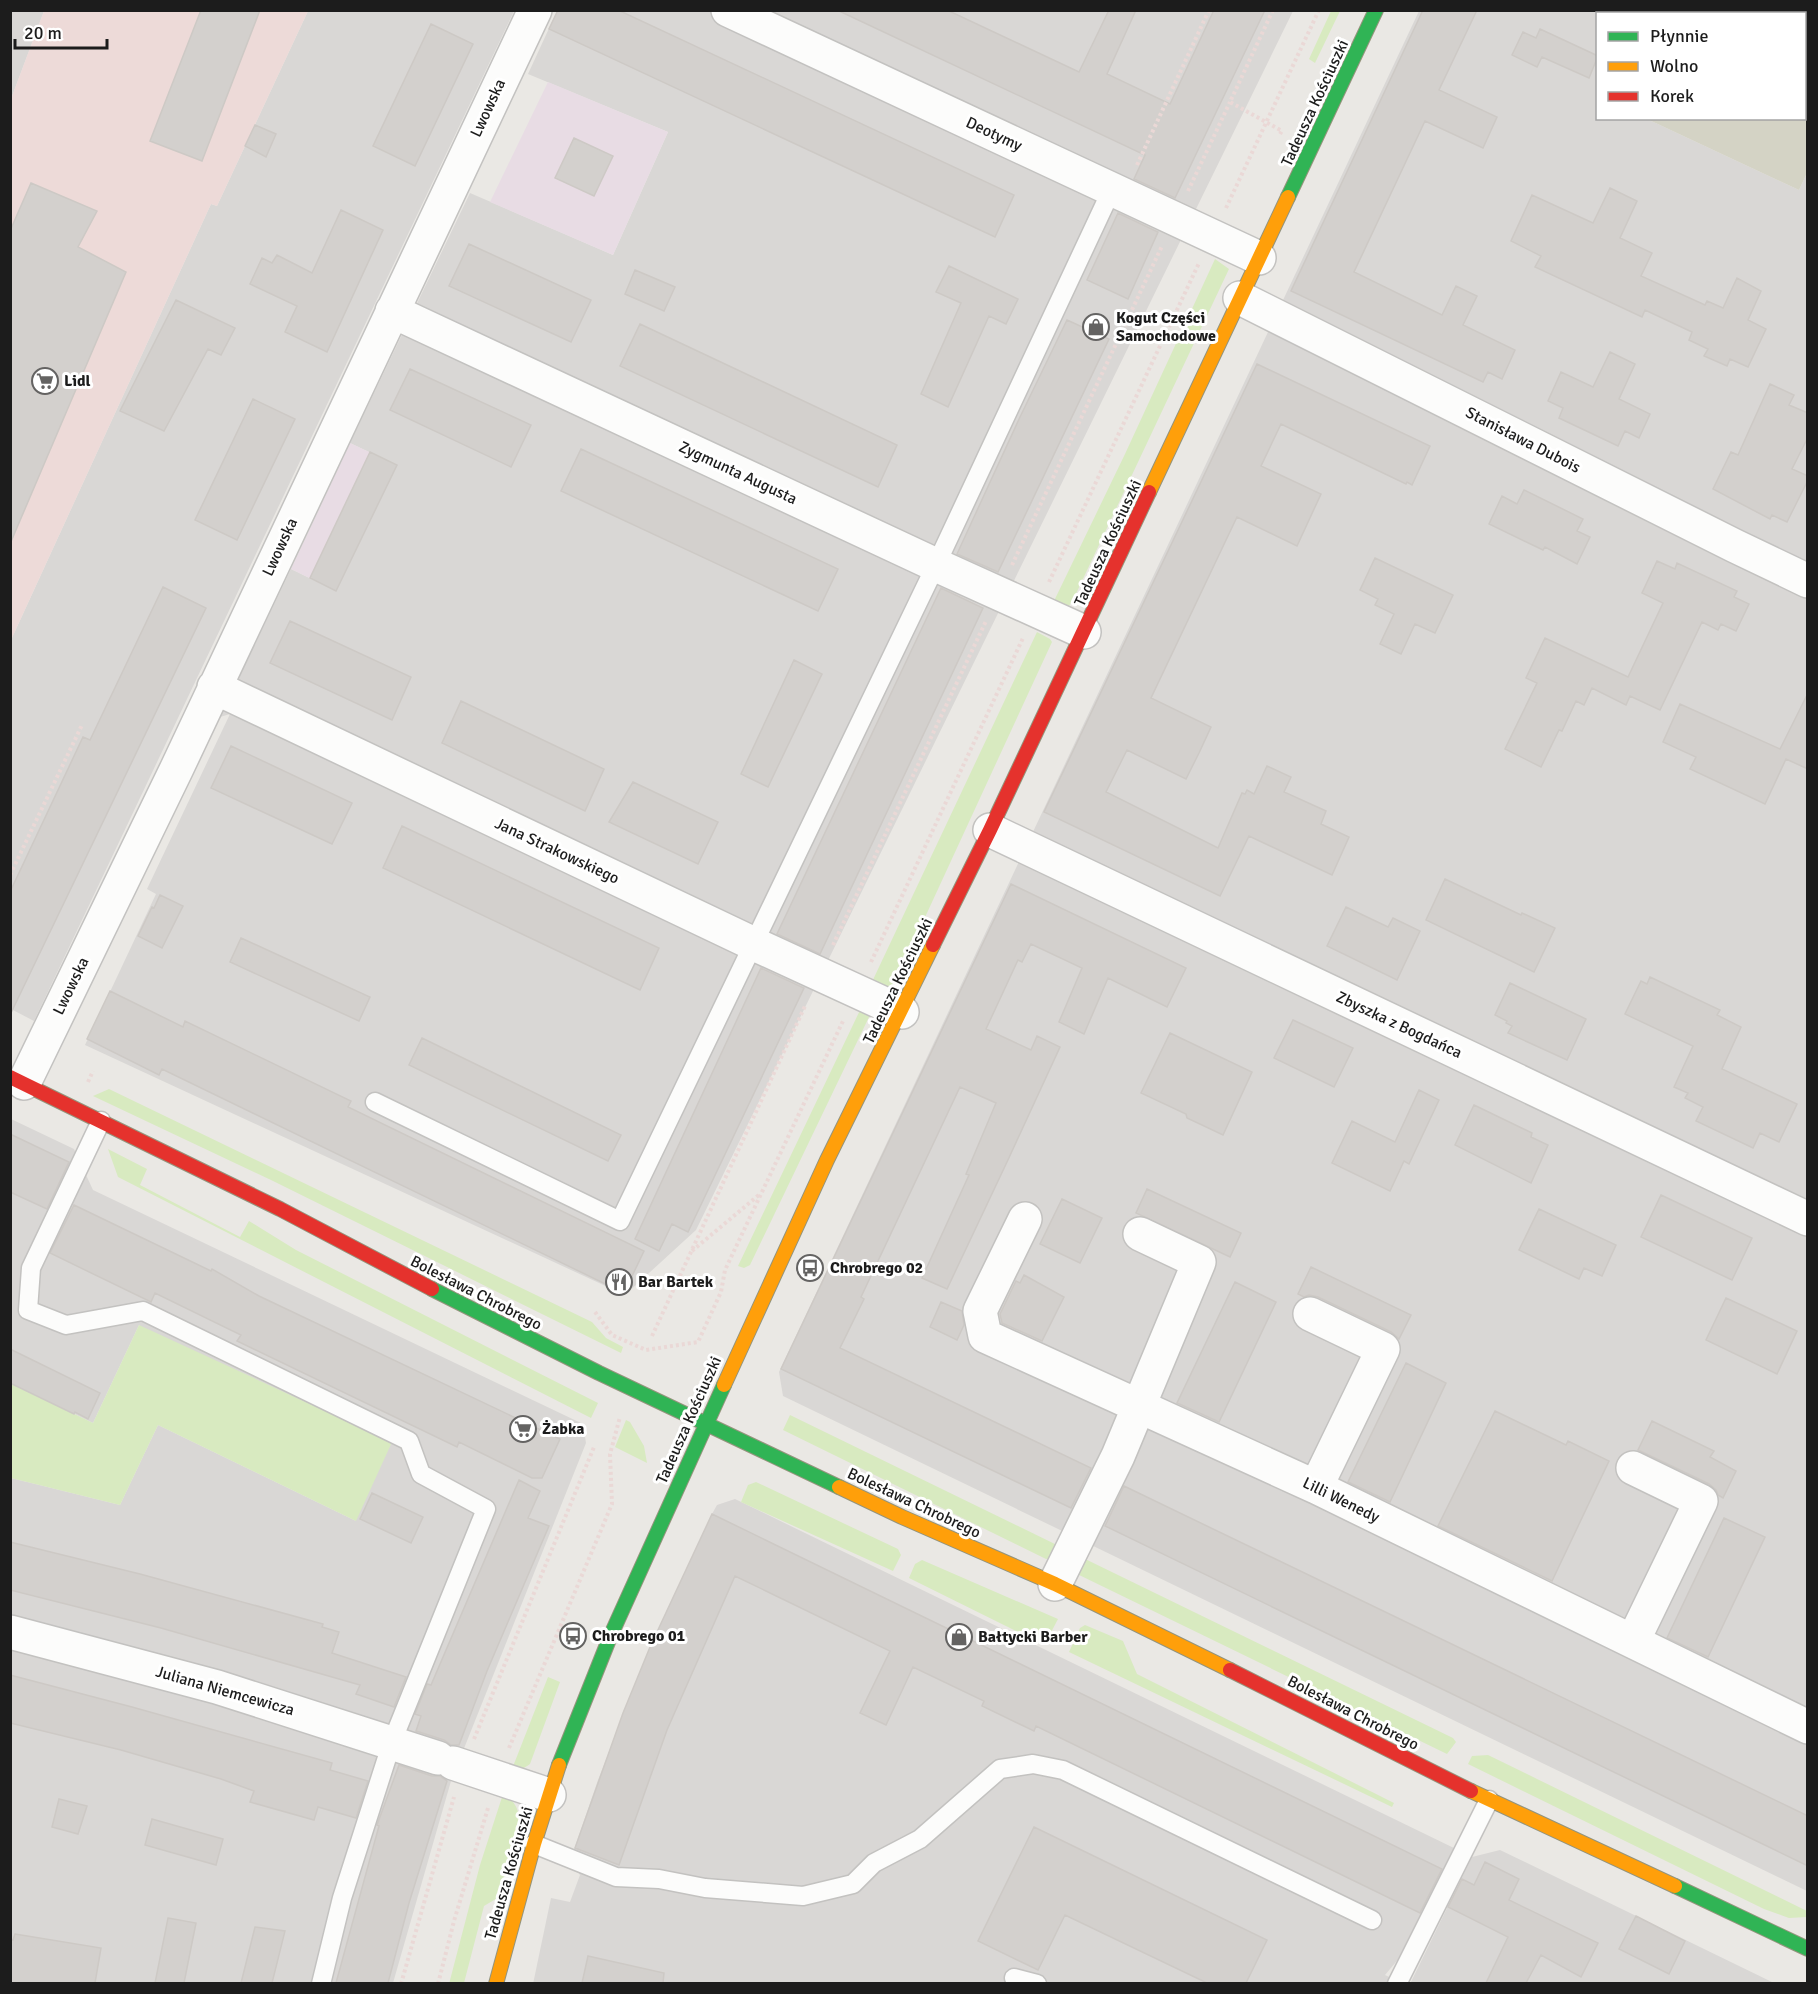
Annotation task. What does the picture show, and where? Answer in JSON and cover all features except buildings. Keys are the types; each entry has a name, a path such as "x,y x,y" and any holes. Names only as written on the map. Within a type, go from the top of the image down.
{"street":[{"name":"Lwowska","path":"17,1080 214,687 535,10"},
{"name":"Deotymy","path":"728,10 1259,258"},
{"name":"Tadeusza Kościuszki","path":"496,1983 549,1795 585,1694 757,1309 990,830 1376,10"},
{"name":"Stanisława Dubois","path":"1240,298 1735,546 1808,580"},
{"name":"Zygmunta Augusta","path":"392,310 1084,632"},
{"name":"Jana Strakowskiego","path":"214,687 902,1012"},
{"name":"Zbyszka z Bogdańca","path":"990,830 1808,1219"},
{"name":"Bolesława Chrobrego","path":"17,1080 280,1209 448,1298 599,1373 921,1526 1055,1584 1337,1722 1489,1800 1808,1949"},
{"name":"Lilli Wenedy","path":"1025,1219 980,1311 985,1335 1316,1487 1808,1727"},
{"path":"1055,1584 1118,1456 1199,1262 1140,1234"},
{"path":"1310,1314 1383,1349 1316,1487"},
{"path":"1633,1468 1701,1501 1633,1641"},
{"name":"Juliana Niemcewicza","path":"10,1632 217,1687 392,1742 549,1795"}],"lane":[{"path":"375,1102 620,1221 1117,192"},
{"path":"101,1120 31,1268 28,1310 66,1325 143,1311 409,1441 421,1474 486,1509 392,1742 342,1898 321,1983"},
{"path":"534,1844 616,1877 659,1879 705,1888 802,1896 853,1884 874,1863 920,1839 1000,1769 1033,1764 1063,1770 1372,1920"},
{"path":"1397,1983 1489,1800"},
{"path":"1014,1978 1037,1983"}],"path":[{"path":"1117,192 1209,10"},
{"path":"652,1336 1273,10"},
{"path":"1230,102 1282,131 1277,140"},
{"path":"10,875 82,725"},
{"path":"689,1253 761,1193"},
{"path":"595,1312 612,1335 646,1350 698,1342 721,1292 725,1270"},
{"path":"605,1518 612,1504 609,1454 622,1411"},
{"path":"401,1983 451,1762 594,1447"}],"shaded area":[{"path":"1635,10 1639,12 1596,12 1596,120 1649,120 1799,190 1807,173 1807,1891 783,1396 779,1372 1419,11"},
{"path":"11,11 44,11 11,99"},
{"path":"44,11 308,11 217,206 211,204 11,640 11,99"},
{"path":"308,11 514,11 34,1021 11,1009 11,640 211,204 217,206"},
{"path":"557,11 1293,11 696,1230 625,1295 85,1045 156,894 147,889 230,714 220,717 291,569 336,591 396,465 350,443 470,193 613,255 668,132 528,74"},
{"path":"1806,77 1808,78 1807,173 1799,190 1649,120 1806,120"},
{"path":"548,82 668,132 613,255 490,202"},
{"path":"350,443 397,465 336,591 291,569"},
{"path":"11,1119 74,1149 93,1190 583,1424 586,1443 451,1781 393,1983 11,1984 11,1478 120,1505 158,1425 356,1521 139,1325 93,1423 11,1383"},
{"path":"735,1499 1456,1849 1406,1950 1385,1975 1402,1983 533,1984 551,1898 570,1902 580,1875 570,1861 598,1780 650,1647 717,1505"},
{"path":"1500,1850 1774,1983 1410,1984 1472,1857"}],"green space":[{"path":"1331,11 1340,11 1315,63 1309,59"},
{"path":"1215,259 1229,269 1074,598 1069,606 1063,606 1054,601"},
{"path":"1037,632 1052,642 897,978 890,988 879,988 871,984"},
{"path":"862,1006 868,1011 869,1017 750,1265 744,1268 738,1266"},
{"path":"109,1089 592,1322 606,1338 623,1347 621,1353 271,1180 93,1096"},
{"path":"108,1149 147,1169 140,1185 240,1237 249,1221 296,1250 598,1403 591,1418 118,1177"},
{"path":"139,1325 392,1442 356,1521 158,1425 120,1505 11,1478 10,1383 93,1423"},
{"path":"790,1415 1059,1546 1053,1558 1046,1559 783,1430"},
{"path":"626,1420 630,1422 644,1446 647,1463 615,1447"},
{"path":"756,1482 898,1549 901,1555 893,1571 741,1502 748,1485"},
{"path":"1079,1556 1453,1738 1456,1742 1447,1754 1075,1573"},
{"path":"922,1560 1058,1619 1046,1642 1036,1641 909,1578 915,1564"},
{"path":"1085,1625 1123,1641 1137,1674 1394,1803 1392,1807 1069,1652 1080,1628"},
{"path":"548,1677 560,1682 530,1764 519,1770 512,1769"},
{"path":"1488,1755 1807,1911 1807,1917 1789,1918 1764,1909 1468,1764 1472,1756"},
{"path":"503,1794 515,1805 519,1821 499,1897 484,1906 464,1983 449,1984 480,1865"}],"tram line":[{"path":"1786,10 1790,12"}],"traffic: fast":[{"path":"1288,197 1376,10"},
{"path":"432,1289 599,1373 839,1487"},
{"path":"559,1765 610,1637 724,1385"},
{"path":"1675,1886 1808,1949"}],"traffic: slow":[{"path":"1149,492 1288,197"},
{"path":"724,1385 827,1160 933,945"},
{"path":"839,1487 1055,1584 1230,1670"},
{"path":"496,1984 534,1844 559,1765"},
{"path":"1471,1791 1675,1886"}],"traffic: jam":[{"path":"933,945 990,830 1149,492"},
{"path":"10,1077 280,1209 432,1289"},
{"path":"1230,1670 1471,1791"}],"place":[{"name":"Kogut Części Samochodowe","path":"1096,327"},
{"name":"Lidl","path":"45,381"},
{"name":"Chrobrego 02","path":"810,1268"},
{"name":"Bar Bartek","path":"619,1282"},
{"name":"Żabka","path":"523,1429"},
{"name":"Chrobrego 01","path":"573,1636"},
{"name":"Bałtycki Barber","path":"959,1637"}]}
